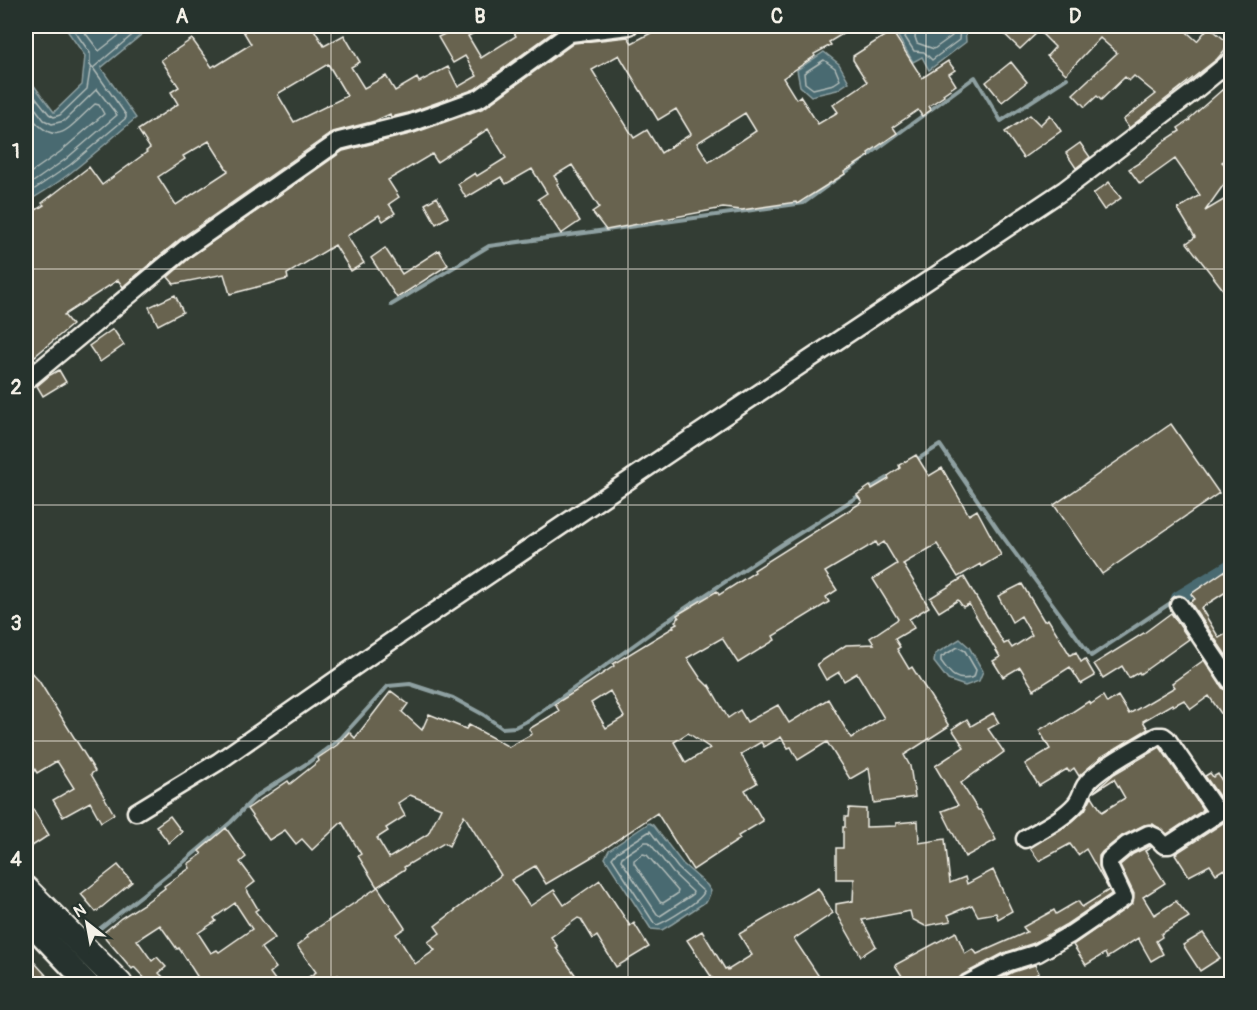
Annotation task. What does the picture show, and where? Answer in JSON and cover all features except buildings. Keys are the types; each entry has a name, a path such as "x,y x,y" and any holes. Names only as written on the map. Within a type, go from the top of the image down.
{"highway":[{"path":"26,889 120,984"},
{"path":"26,908 100,984"}],"main road":[{"path":"26,878 132,984"},
{"path":"26,919 88,984"}],"street":[{"path":"26,381 186,248 339,141 411,123 480,98 568,29 629,26"},
{"path":"136,812 218,762 400,635 1064,190 1232,60"},
{"path":"1179,605 1232,683"},
{"path":"967,984 1009,962 1038,953 1079,929 1124,898 1109,866 1109,860 1127,844 1149,834 1164,845 1169,845 1224,808 1167,740 1162,736 1156,736 1094,776 1081,788 1080,797 1075,805 1055,821 1025,839"}],"water":[{"path":"64,26 152,26 101,68 136,118 69,174 26,202 26,75 54,112 82,85 85,56"},
{"path":"907,26 965,26 966,42 929,70 922,57 913,62 897,35"},
{"path":"824,52 839,64 849,82 837,90 811,96 800,86 797,70"},
{"path":"960,639 969,647 983,671 979,681 965,686 948,680 934,662 935,654"},
{"path":"649,823 653,825 683,864 711,891 707,901 662,930 651,929 605,858 609,850"}],"waterway":[{"path":"391,305 489,246 804,203 975,77 1001,121 1067,78"},
{"path":"915,461 940,445 998,530 1091,656 1175,600"},
{"path":"869,489 891,476"},
{"path":"98,930 231,822 255,797 341,738 388,686 410,684 453,698 502,728 515,727 531,719 684,609 860,495"},
{"path":"1178,598 1232,565"}]}
